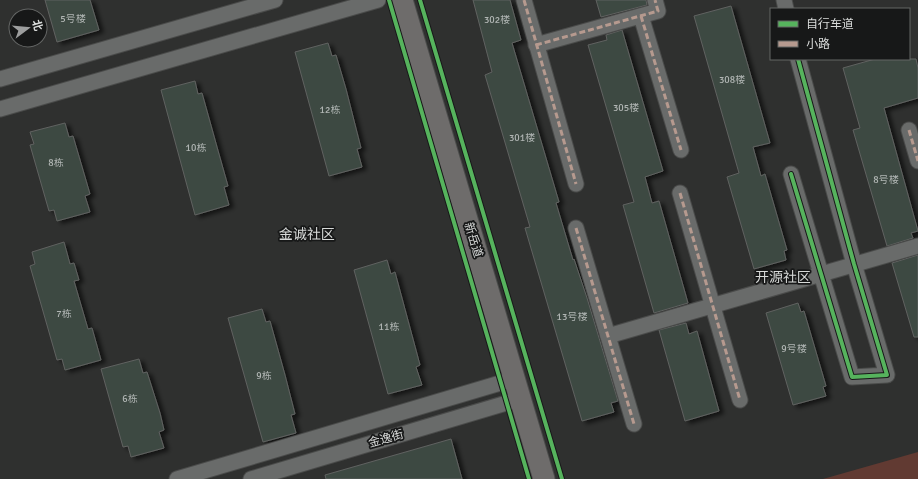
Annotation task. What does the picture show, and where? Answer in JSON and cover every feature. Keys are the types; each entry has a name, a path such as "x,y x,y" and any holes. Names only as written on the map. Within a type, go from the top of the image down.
{"street":[{"path":"0,79 275,0"},
{"path":"0,109 378,0"},
{"name":"新岳道","path":"402,0 544,479"},
{"path":"524,0 576,184"},
{"path":"536,45 658,11 655,0"},
{"path":"641,16 681,150"},
{"path":"791,174 852,377 887,375 854,264 798,60"},
{"path":"909,130 918,160"},
{"path":"680,193 740,400"},
{"path":"576,228 634,424"},
{"path":"608,336 918,246"},
{"path":"177,479 514,379"},
{"name":"金逸街","path":"252,479 520,399"}],"shaded area":[{"path":"918,452 918,479 823,479"}],"building":[{"path":"45,0 90,0 99,30 57,42"},
{"path":"473,0 510,0 521,40 512,43 559,202 556,203 618,401 611,403 614,412 582,421 525,228 530,227 485,75 492,72"},
{"path":"596,0 646,0 647,5 601,17"},
{"path":"731,6 770,143 753,147 761,176 765,174 787,250 784,251 786,260 754,269 727,177 739,173 694,16"},
{"path":"622,30 663,171 645,177 652,203 659,201 688,303 654,313 623,205 634,202 588,45 607,40 606,35"},
{"path":"328,43 332,56 336,55 346,89 361,148 357,149 362,167 329,176 295,52"},
{"path":"916,59 918,68 918,98 884,108 918,231 911,233 913,238 887,246 853,130 860,128 843,68 871,60"},
{"path":"195,81 198,94 202,93 228,186 224,187 229,205 195,215 161,90"},
{"path":"65,123 69,137 73,136 90,194 85,196 90,212 57,221 54,210 49,211 30,145 34,144 30,132"},
{"path":"64,242 70,264 74,263 79,280 74,281 88,329 92,328 101,360 65,370 62,359 57,360 30,266 35,264 32,252"},
{"path":"918,255 918,337 914,337 892,263"},
{"path":"387,260 391,274 395,272 420,365 416,367 422,385 388,394 354,270"},
{"path":"798,303 801,312 804,311 826,386 823,387 826,396 793,405 766,313"},
{"path":"262,309 266,322 270,321 285,375 295,414 291,415 296,433 263,442 228,318"},
{"path":"686,323 689,334 697,331 719,411 685,421 659,330"},
{"path":"139,359 143,373 147,372 160,413 164,430 159,432 164,448 131,457 128,446 123,447 101,369"},
{"path":"451,439 462,479 326,479 325,475"}],"marked path":[{"path":"524,0 576,184"},
{"path":"536,45 658,11 655,0"},
{"path":"641,16 681,150"},
{"path":"909,130 918,161"},
{"path":"680,193 740,400"},
{"path":"576,228 634,424"}],"cycle path":[{"path":"389,0 529,479"},
{"path":"420,0 562,479"},
{"path":"791,174 852,377 887,375 854,264 798,60"}],"district":[{"name":"金诚社区","path":"307,234"},
{"name":"开源社区","path":"783,277"}]}
